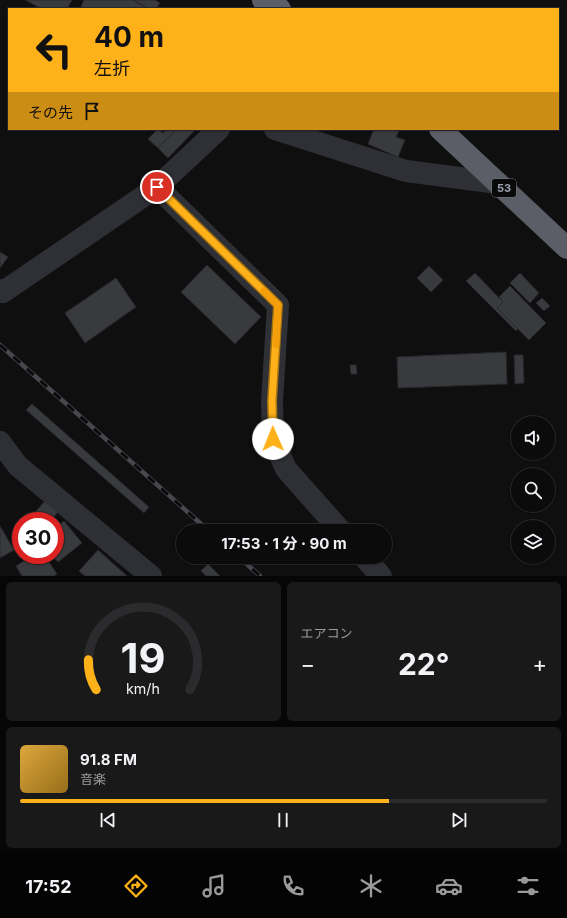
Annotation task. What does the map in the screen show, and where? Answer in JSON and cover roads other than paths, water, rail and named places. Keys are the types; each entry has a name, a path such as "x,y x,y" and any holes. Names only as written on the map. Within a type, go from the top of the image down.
{"highway":[{"path":"263,0 278,8"},
{"name":"53","path":"441,130 567,248"}],"street":[{"path":"0,290 3,292 157,187 218,130"},
{"path":"278,130 406,171 498,183"},
{"path":"157,187 278,305 272,401 273,439 286,469 335,524"},
{"path":"0,442 18,466 151,576"},
{"path":"370,564 381,576"}],"railway":[{"path":"0,345 201,524"},
{"path":"247,564 260,576"}]}
